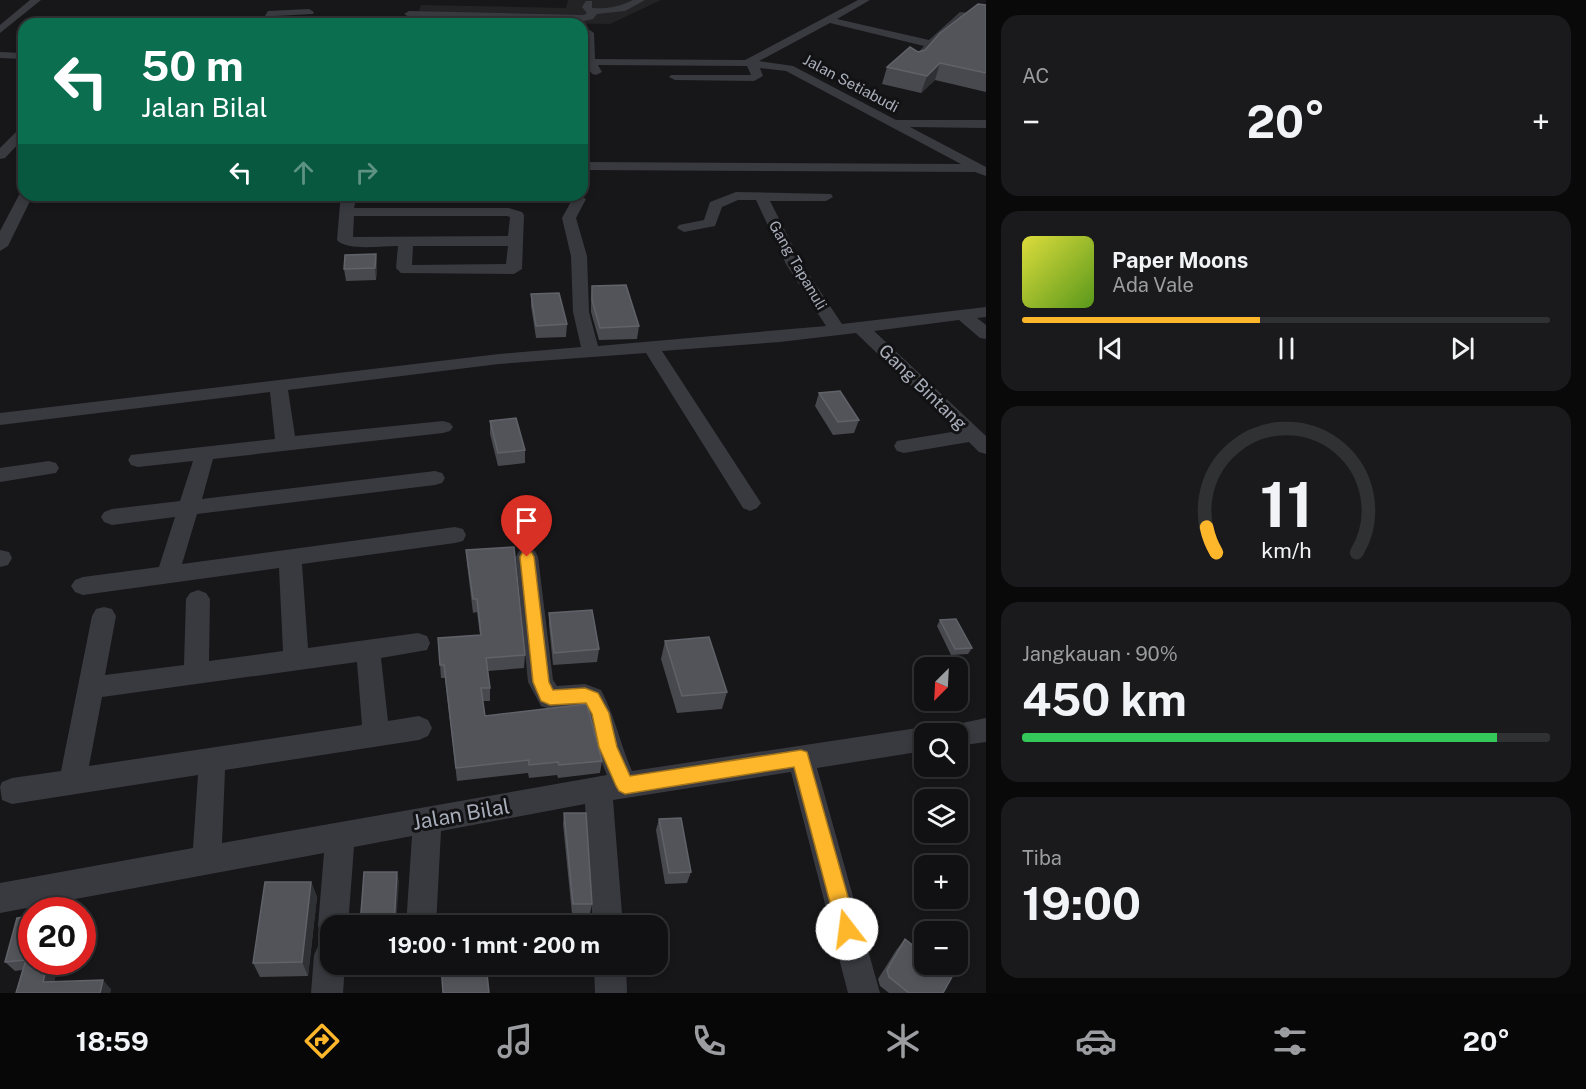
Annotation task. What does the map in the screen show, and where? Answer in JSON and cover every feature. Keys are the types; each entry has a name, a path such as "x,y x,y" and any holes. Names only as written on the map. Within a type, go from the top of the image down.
{"street":[{"path":"0,30 36,0"},
{"path":"407,18 413,0"},
{"path":"591,0 587,8 594,11 621,10 640,0"},
{"path":"630,76 637,67 644,65 751,64 866,0"},
{"path":"914,64 973,3"},
{"path":"484,18 587,18 594,11"},
{"path":"269,18 272,13 309,12"},
{"path":"964,14 986,17"},
{"path":"830,20 931,44"},
{"path":"0,55 18,56"},
{"name":"Jalan Setiabudi","path":"588,62 781,66 795,70 982,170"},
{"path":"588,64 595,72 604,74"},
{"path":"666,76 750,78 757,76 751,64"},
{"path":"938,118 986,119"},
{"path":"895,123 986,124"},
{"path":"0,155 18,137"},
{"path":"588,166 982,170"},
{"path":"726,167 736,196"},
{"path":"684,228 710,223 715,205 736,196 826,197"},
{"name":"Gang Tapanuli","path":"761,197 794,264 837,330"},
{"path":"0,246 23,201"},
{"path":"349,201 347,242 516,241"},
{"path":"578,201 569,218 579,256 581,312 591,352"},
{"path":"347,212 509,212 516,215 516,267 509,270 405,269 406,243"},
{"path":"0,419 499,359 652,349 986,312"},
{"path":"963,315 986,334"},
{"name":"Gang Bintang","path":"860,327 980,441"},
{"path":"652,349 750,503"},
{"path":"279,385 286,444"},
{"path":"138,460 443,427"},
{"path":"904,446 980,441"},
{"path":"168,574 206,453"},
{"path":"0,475 50,468"},
{"path":"112,517 435,478"},
{"path":"83,586 455,535"},
{"path":"527,557 541,682 550,698 585,695 592,698 600,713 608,747 611,787 608,915"},
{"path":"291,558 296,660"},
{"path":"196,673 198,599"},
{"path":"73,782 104,616"},
{"path":"90,688 418,643"},
{"path":"368,650 376,734"},
{"path":"12,791 419,728"},
{"path":"968,732 986,730"},
{"name":"Jalan Bilal","path":"0,898 611,787 914,741"},
{"path":"801,758 864,993"},
{"path":"207,860 212,760"},
{"path":"422,915 427,820"},
{"path":"334,915 340,835"},
{"path":"327,993 328,975"},
{"path":"610,975 611,993"}],"shaded area":[{"path":"568,0 661,0 610,24 588,24 588,18 417,18 421,5 566,8"}],"building":[{"path":"978,4 986,5 986,73 940,63 927,76 887,67 910,47 918,52 925,50 940,33"},
{"path":"376,254 375,268 344,269 345,255"},
{"path":"626,285 639,326 600,328 592,300 592,286"},
{"path":"559,293 567,324 536,326 531,294"},
{"path":"840,391 859,420 838,422 819,393"},
{"path":"516,418 525,450 498,453 490,421"},
{"path":"514,547 525,655 486,658 490,688 481,688 485,716 587,704 602,761 529,765 529,760 456,768 444,665 440,665 438,638 481,635 477,599 473,599 466,550"},
{"path":"592,610 599,649 554,653 549,613"},
{"path":"956,619 972,648 955,649 940,620"},
{"path":"709,637 727,692 682,696 665,641"},
{"path":"564,813 586,813 592,904 573,904"},
{"path":"681,818 691,872 669,873 659,819"},
{"path":"364,872 397,872 395,915 361,915"},
{"path":"265,882 311,882 302,962 253,963"},
{"path":"17,918 18,961 5,962"},
{"path":"905,939 914,946 914,975 953,975 943,993 909,993 889,977 887,970"},
{"path":"21,975 45,975 43,982 103,980 100,993 16,993"},
{"path":"442,975 487,975 489,993 443,993"}],"route":[{"path":"527,557 541,682 550,698 585,695 592,698 600,713 608,747 625,786 801,758 847,929"}]}
